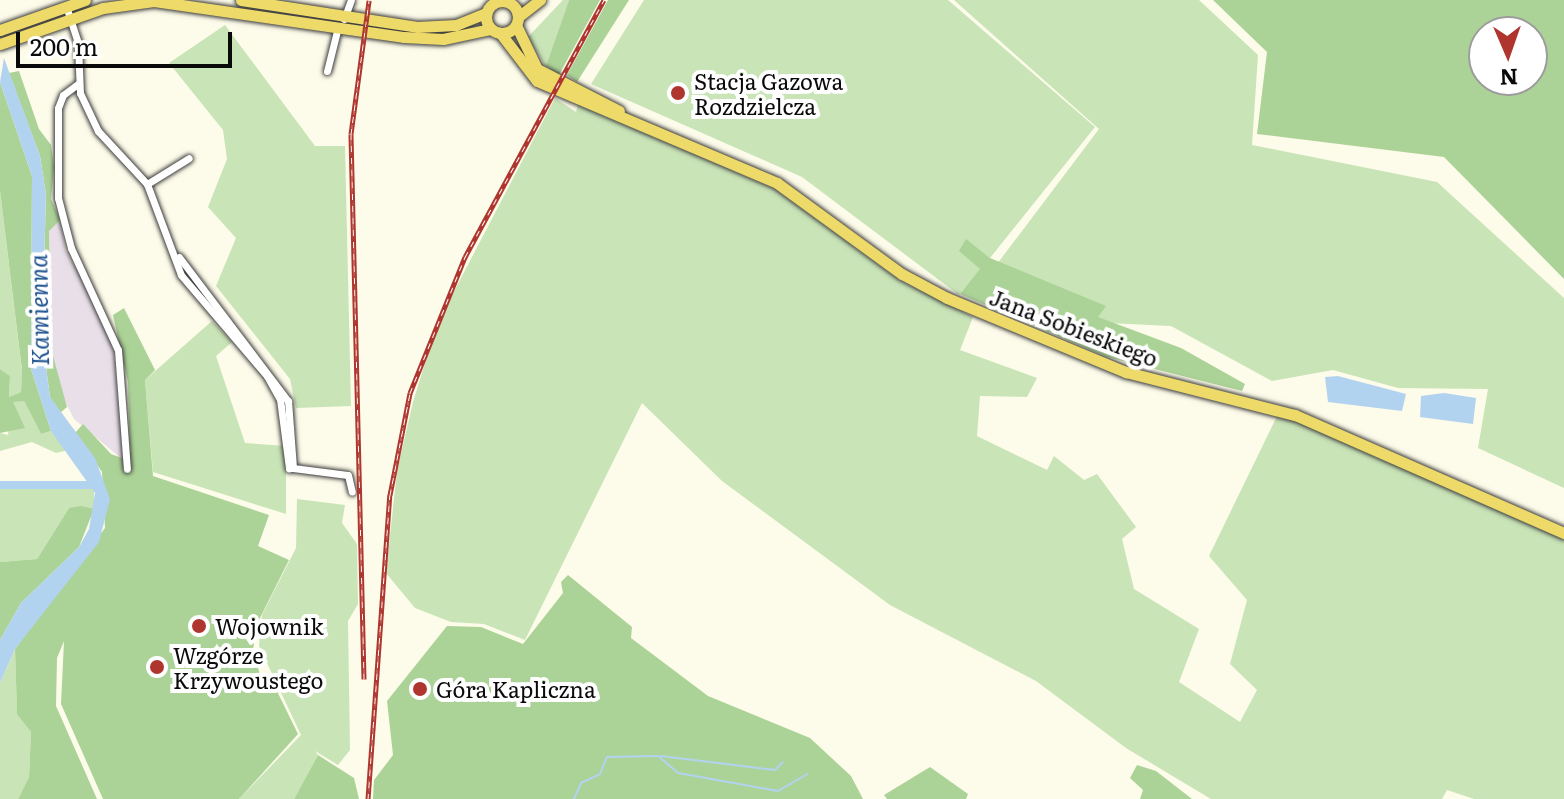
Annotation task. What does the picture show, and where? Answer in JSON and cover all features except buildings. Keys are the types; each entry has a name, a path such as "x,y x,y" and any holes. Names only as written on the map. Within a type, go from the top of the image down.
{"main road":[{"path":"68,12 85,0"},
{"path":"241,0 342,22 435,27 472,21 486,13 494,3 520,0"},
{"path":"0,44 8,32 68,12 154,1 324,25 342,22 366,32 443,39 496,32 517,21 540,0"},
{"name":"Jana Sobieskiego","path":"507,2 537,69 639,124"},
{"path":"486,13 496,32"},
{"name":"Jana Sobieskiego","path":"496,32 537,81 786,188 902,274 960,305 1126,372 1295,415 1564,533"}],"street":[{"path":"327,71 351,0"},
{"path":"68,12 79,50 79,83 98,131 147,184 173,249 288,401 293,468 348,475 352,492"},
{"path":"79,83 63,95 58,108 58,198 71,248 118,350 127,469"},
{"path":"147,184 189,158"}],"shaded area":[{"path":"60,220 65,249 107,324 114,351 123,460 74,419 60,392 52,352 49,230"}],"green space":[{"path":"563,0 569,0 546,67 528,37"},
{"path":"569,0 600,0 559,75 546,66"},
{"path":"608,0 629,0 577,82 567,75"},
{"path":"644,0 948,0 1095,127 990,258 966,240 981,269 959,295 802,177 591,84"},
{"path":"954,0 1199,0 1258,55 1252,145 1437,182 1564,298 1564,488 1478,448 1488,389 1398,388 1333,370 1272,381 1171,326 1088,322 991,272 1099,129"},
{"path":"1213,0 1564,0 1564,279 1444,157 1257,134 1267,52"},
{"path":"225,25 315,146 345,146 351,406 296,408 290,379 216,286 236,238 208,207 227,159 223,130 169,63"},
{"path":"19,71 39,129 51,145 54,167 51,199 60,220 49,231 52,352 67,407 60,413 50,397 42,337 46,195 40,156 9,73"},
{"path":"0,82 32,176 31,369 51,431 41,434 24,401 13,402 25,428 0,433 0,369 10,376 9,397 21,392 22,370 0,191"},
{"path":"555,98 576,112 578,105 775,189 899,280 973,317 960,350 1037,378 1027,397 980,396 977,436 1047,470 1054,456 1084,480 1097,474 1136,527 1122,539 1134,589 1199,629 1179,682 1240,722 1257,690 1230,664 1247,600 1209,556 1280,410 1564,533 1564,799 1474,799 1447,790 1442,799 1211,799 1126,748 1036,681 890,605 722,481 642,403 525,640 484,624 451,622 415,608 386,573 397,471 413,402 437,324"},
{"path":"0,191 22,371 21,392 9,397 10,376 0,369"},
{"path":"966,239 990,258 1106,306 1098,317 1181,348 1245,384 1242,391 1107,357 960,294 980,269 959,251"},
{"path":"124,308 155,370 145,380 153,476 269,515 258,546 289,560 258,622 253,649 260,675 274,685 298,734 239,799 103,799 61,704 64,641 57,658 56,706 97,799 18,799 29,777 31,732 17,714 15,649 105,528 102,472 75,433 83,424 111,454 130,461 128,382 113,315"},
{"path":"212,321 232,342 216,356 245,443 286,446 286,514 153,472 145,380"},
{"path":"12,401 24,401 41,434 51,431 69,450 56,453 32,442 0,451 0,433 8,435"},
{"path":"56,482 94,485 94,509 69,508 37,559 0,562 0,485"},
{"path":"297,499 345,505 342,523 357,544 358,604 348,621 350,750 338,765 315,751 318,755 294,799 239,799 301,735 259,646 262,615 296,548"},
{"path":"81,506 94,509 79,547 21,603 0,640 0,562 37,559 69,508"},
{"path":"568,575 632,627 631,638 708,696 810,738 851,776 863,799 373,799 374,780 393,755 387,701 447,626 481,627 523,644 563,593 561,582"},
{"path":"15,649 17,713 31,732 29,777 18,799 0,799 0,683"},
{"path":"318,755 354,778 359,799 294,799"},
{"path":"1137,765 1156,771 1192,799 1140,799 1143,790 1130,778"},
{"path":"930,767 968,794 966,799 887,799 884,795"}],"water":[{"name":"Kamienna","path":"4,58 40,156 46,195 42,337 50,397 95,458 110,499 99,542 15,649 0,683 0,640 21,603 79,547 89,529 95,493 51,431 31,369 32,176 0,82"},
{"path":"1338,376 1406,394 1402,411 1328,402 1325,377"},
{"path":"1444,393 1476,398 1473,424 1420,417 1421,396"}],"waterway":[{"path":"0,485 99,485"},
{"path":"574,799 581,783 600,774 607,757 658,756 678,773 778,791 808,774"},
{"path":"661,756 775,770 783,762"}],"railway":[{"path":"364,679 351,134 369,0"},
{"path":"368,799 390,495 410,393 465,257 604,0"}],"place":[{"name":"Stacja Gazowa Rozdzielcza","path":"678,93"},
{"name":"Wojownik","path":"199,626"},
{"name":"Wzgórze Krzywoustego","path":"157,667"},
{"name":"Góra Kapliczna","path":"420,689"}]}
